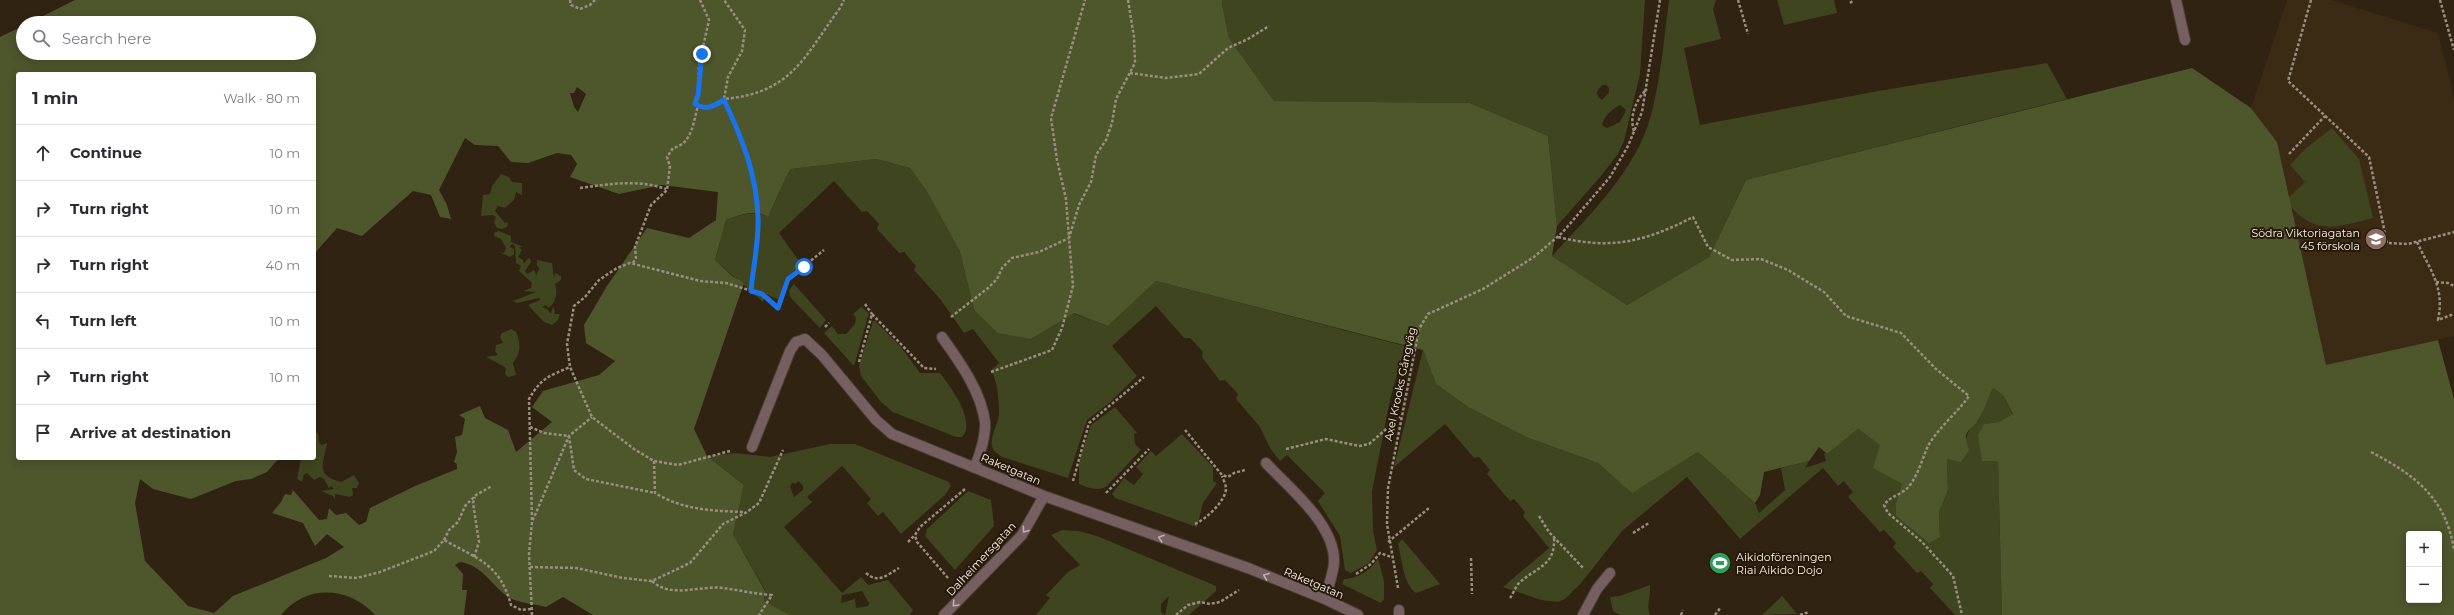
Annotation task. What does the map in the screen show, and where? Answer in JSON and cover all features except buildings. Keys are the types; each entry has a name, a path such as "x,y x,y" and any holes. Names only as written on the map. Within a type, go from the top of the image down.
{"street":[{"path":"2176,0 2185,40"},
{"path":"942,337 961,365 980,403 985,423 981,450 975,467"},
{"name":"Raketgatan","path":"752,447 790,351 796,342 805,340 817,350 876,420 892,434 1044,496 1241,566 1325,598 1358,615"},
{"path":"1266,463 1317,518 1328,534 1334,561 1333,571 1325,598"},
{"name":"Dalheimersgatan","path":"944,615 1022,535 1044,496"},
{"path":"1583,615 1597,589 1610,573"}],"path":[{"path":"570,0 571,5 580,9 590,5 595,0"},
{"path":"700,0 709,20 700,65 698,95 695,104 702,108 713,107 724,100 744,98 778,84 796,70 840,8 844,0"},
{"path":"724,0 745,30 742,51 728,77 724,100 742,137 754,175 758,219 751,291"},
{"path":"1008,366 1052,350 1062,328 1073,286 1066,199 1057,160 1051,118 1085,0"},
{"path":"942,337 950,317 988,288 997,279 1002,268 1012,258 1040,252 1069,238 1078,205 1091,182 1096,155 1106,140 1112,124 1116,99 1136,63 1134,37 1128,0"},
{"name":"Axel Krooks Gångväg","path":"1399,613 1399,598 1388,542 1388,488 1419,329 1428,314 1510,274 1558,237 1610,177 1635,132 1647,89 1660,0"},
{"path":"1738,0 1748,34"},
{"path":"1850,3 1854,0"},
{"path":"2311,0 2288,81 2369,157 2387,243 2408,244 2454,232"},
{"path":"2440,0 2454,50"},
{"path":"1130,73 1166,78 1199,74 1228,48 1269,26"},
{"path":"1635,132 1632,119 1640,96 1647,89"},
{"path":"698,106 688,140 680,147 673,148 668,157 670,172 667,190 651,205 635,247 636,258 632,263 617,268 606,275 574,306 567,344 570,367 592,417 634,449 654,461 678,465 733,451"},
{"path":"2288,154 2325,116"},
{"path":"580,188 626,182 651,184 667,190"},
{"path":"1558,237 1582,243 1627,243 1678,225 1693,217 1708,247 1732,260 1761,259 1788,270 1824,292 1846,316 1901,333 1936,369 1969,396 1929,446 1919,471 1910,486 1901,495 1888,499 1884,505 1888,513 1922,542 1953,576 1962,615"},
{"path":"2417,242 2436,282 2442,303 2438,320 2454,314"},
{"path":"632,263 700,281 726,283 762,294 778,308 788,279 824,250"},
{"path":"2436,282 2448,283 2454,286"},
{"path":"865,304 872,314 924,368 952,369 961,365"},
{"path":"858,364 872,314"},
{"path":"826,326 829,323"},
{"path":"532,615 530,567 532,522 529,399 537,385 544,378 570,367"},
{"path":"1072,486 1081,447 1091,421 1120,399 1144,377"},
{"path":"532,522 569,436 592,417"},
{"path":"1280,451 1326,439 1359,446 1369,444 1401,417"},
{"path":"530,427 544,433 569,436"},
{"path":"1185,430 1222,476 1226,488 1222,497 1205,519 1192,526"},
{"path":"569,436 574,470 586,479 655,493 671,502 696,509 747,512"},
{"path":"652,581 690,563 723,524 747,512 759,503 783,450"},
{"path":"1103,497 1149,450"},
{"path":"2371,452 2404,469 2433,497 2445,516 2454,550"},
{"path":"654,461 655,493"},
{"path":"1222,476 1228,477 1234,473"},
{"path":"908,542 920,527 967,485"},
{"path":"329,576 357,578 380,572 434,551 444,540 449,530 458,522 465,506 476,495 492,486"},
{"path":"474,557 479,542 472,503 476,495"},
{"path":"1388,542 1430,508"},
{"path":"1539,516 1554,537 1583,567 1597,589"},
{"path":"1633,533 1649,523"},
{"path":"915,535 916,542 951,582"},
{"path":"1510,598 1518,584 1535,573 1552,555 1555,548 1554,537"},
{"path":"444,540 492,567 507,588 511,605 521,610 532,609"},
{"path":"1333,571 1344,576 1355,575 1371,564 1380,553 1391,557"},
{"path":"1471,558 1472,594"},
{"path":"530,567 576,568 623,578 652,581 665,588 689,591 709,587 772,595 759,615"},
{"path":"866,573 872,578 878,579 899,568"},
{"path":"1176,615 1188,605 1200,602 1210,604 1220,602 1242,588"},
{"path":"1715,615 1721,607"},
{"path":"1681,615 1683,610"},
{"path":"1800,615 1809,612"}],"shaded area":[{"name":"Södra Viktoriagatan 45 förskola","path":"2287,0 2331,0 2438,33 2454,98 2454,336 2326,366 2277,142 2251,108"}],"green space":[{"path":"75,0 1223,0 1222,4 1229,38 1274,101 1470,103 1548,136 1557,226 1552,256 1627,305 1709,257 1746,180 2192,68 2251,108 2277,142 2326,365 2438,340 2454,399 2454,615 2002,615 1998,461 1982,461 1978,435 1984,424 1999,422 2013,414 2003,395 1993,388 1980,417 1968,431 1966,438 1969,450 1961,462 1947,459 1948,490 1939,512 1940,537 1929,543 1896,516 1896,503 1902,484 1873,468 1880,445 1858,429 1827,454 1819,447 1809,461 1764,472 1760,495 1755,503 1698,452 1632,493 1598,463 1526,437 1468,407 1436,384 1423,350 1156,281 1108,326 1074,313 1031,339 998,333 974,310 960,252 926,190 910,168 876,159 791,169 768,217 758,213 753,213 726,220 715,260 732,276 744,283 694,429 707,456 744,485 733,534 765,591 764,601 790,615 593,615 563,597 546,607 514,600 503,593 475,567 460,562 455,565 463,574 462,590 467,590 464,615 375,615 365,605 353,598 328,592 303,598 291,605 281,615 0,615 0,37 16,29 16,60 316,60 316,16 43,16","holes":["577,87 586,94 578,112 574,107 570,93 574,93"]},
{"path":"1223,0 1645,0 1640,74 1624,141 1618,154 1601,176 1557,226 1548,136 1470,103 1274,101 1229,38 1222,4","holes":["1602,85 1606,85 1609,88 1609,92 1602,100 1598,97 1597,92","1620,105 1626,110 1620,122 1607,128 1602,125 1609,113"]},
{"path":"1669,0 1716,0 1713,9 1721,39 1684,48 1700,125 1878,91 2047,63 2067,99 1746,180 1709,257 1627,305 1552,256 1610,191 1635,155 1651,115 1662,58"},
{"path":"1777,0 1834,0 1837,13 1784,25"},
{"path":"2332,128 2359,159 2373,218 2339,226 2322,226 2306,220 2285,201 2305,182 2290,165 2305,149"},
{"path":"876,159 910,168 926,190 960,252 974,310 1031,339 1073,313 1108,326 1156,281 1405,346 1390,400 1372,491 1373,531 1377,550 1369,563 1351,573 1345,570 1340,536 1318,501 1325,493 1287,455 1280,461 1270,448 1260,427 1236,399 1238,394 1225,380 1220,381 1202,357 1203,352 1190,338 1184,338 1156,306 1112,346 1137,376 1109,403 1087,420 1068,478 1002,457 994,451 992,446 992,437 998,419 999,409 997,386 991,370 999,363 973,329 964,333 940,299 914,270 916,266 904,252 899,253 877,229 879,224 867,211 862,212 834,181 779,233 801,264 785,279 779,300 766,294 763,302 715,260 726,220 742,215 752,214 768,217 791,169"},
{"path":"501,174 509,177 512,182 522,183 522,195 516,192 514,200 505,208 498,206 495,211 505,223 508,222 507,227 502,229 497,228 494,223 496,217 493,215 481,216 483,195 490,194 492,186"},
{"path":"499,231 511,236 511,242 523,247 519,247 522,250 518,257 523,260 524,264 528,258 530,259 531,262 525,271 528,274 533,270 535,271 536,276 539,269 537,260 552,263 554,278 555,273 561,276 561,280 555,284 555,300 549,308 546,305 542,307 547,309 551,314 554,307 555,314 560,314 558,320 552,325 544,322 528,305 540,300 539,298 517,303 513,301 536,292 523,291 531,288 532,283 519,271 521,266 516,263 515,246 512,244 510,247 514,249 514,254 510,257 499,252 504,253 506,248 501,239 494,236 494,233"},
{"path":"794,284 826,320 820,328 790,297 789,290"},
{"path":"861,307 869,313 854,366 824,333 832,326 838,334 846,334 855,324 856,318 853,314"},
{"path":"873,321 875,321 901,347 920,373 940,373 950,386 960,404 966,422 966,430 962,437 956,437 893,412 881,402 861,376 859,366"},
{"path":"511,329 516,332 519,340 519,352 513,363 516,375 508,377 505,374 505,367 486,357 498,355 495,351 496,345 503,343 500,337 502,333"},
{"path":"1423,350 1436,384 1468,407 1526,437 1598,463 1632,492 1698,452 1755,503 1759,513 1785,490 1781,468 1809,461 1805,468 1826,461 1824,453 1827,454 1858,429 1881,445 1874,468 1902,484 1896,503 1896,516 1912,528 1940,537 1939,512 1948,490 1947,459 1965,441 1970,428 1979,420 1992,387 2003,395 2013,415 1999,422 1984,424 1998,460 2002,615 1955,615 1930,588 1933,584 1921,571 1917,573 1893,547 1896,543 1884,530 1880,532 1848,497 1853,492 1844,481 1838,486 1823,468 1740,539 1687,477 1623,530 1582,582 1565,599 1558,602 1541,600 1503,587 1549,548 1523,516 1525,512 1514,499 1510,501 1487,474 1490,470 1479,457 1474,458 1445,424 1394,467"},
{"path":"1115,407 1137,433 1134,434 1135,444 1141,450 1107,486 1096,489 1079,484 1079,461 1091,425"},
{"path":"316,432 318,433 319,442 322,445 327,443 323,467 327,476 341,482 354,475 359,483 357,488 352,488 353,495 350,497 335,494 335,499 333,496 321,491 334,489 331,486 329,488 324,479 320,477 314,480 307,473 304,474 302,482 297,479 301,460 316,460"},
{"path":"1182,434 1213,467 1213,481 1217,483 1203,503 1197,527 1115,498 1112,494 1124,478 1134,485 1143,474 1136,467 1151,451 1156,456"},
{"path":"830,444 855,444 949,482 951,486 945,495 901,534 883,512 878,516 867,503 871,499 842,466 807,497 812,502 784,527 842,593 861,577 868,585 888,580 913,610 910,615 790,615 764,601 765,590 733,534 744,485 707,456 735,453 770,457","holes":["798,481 803,486 803,490 794,497 790,487 792,483 796,484","862,591 869,603 868,606 856,608 855,599 841,603 842,595"]},
{"path":"968,491 991,500 994,526 955,570 925,536 927,529"},
{"path":"1062,530 1078,531 1097,536 1216,586 1216,591 1189,615 1165,615 1036,615 1050,598 1046,595 1068,572 1080,565 1051,535","holes":["1169,596 1165,615 1161,612 1161,604"]},
{"path":"1402,539 1440,584 1416,593 1412,589 1408,584 1398,544"},
{"path":"1378,558 1384,581 1384,599 1381,603 1342,584 1344,579 1359,576 1364,573"},
{"path":"1650,585 1648,608 1650,615 1620,615 1613,611 1610,597 1620,596"},
{"path":"1782,596 1797,614 1762,615"}],"place":[{"name":"Södra Viktoriagatan 45 förskola","path":"2376,239"},
{"name":"Aikidoföreningen Riai Aikido Dojo","path":"1720,563"}],"route":[{"path":"702,54 698,95 695,104 702,108 713,107 724,100 742,137 754,175 758,219 751,291 762,294 778,308 782,303 788,279 804,267"}]}
